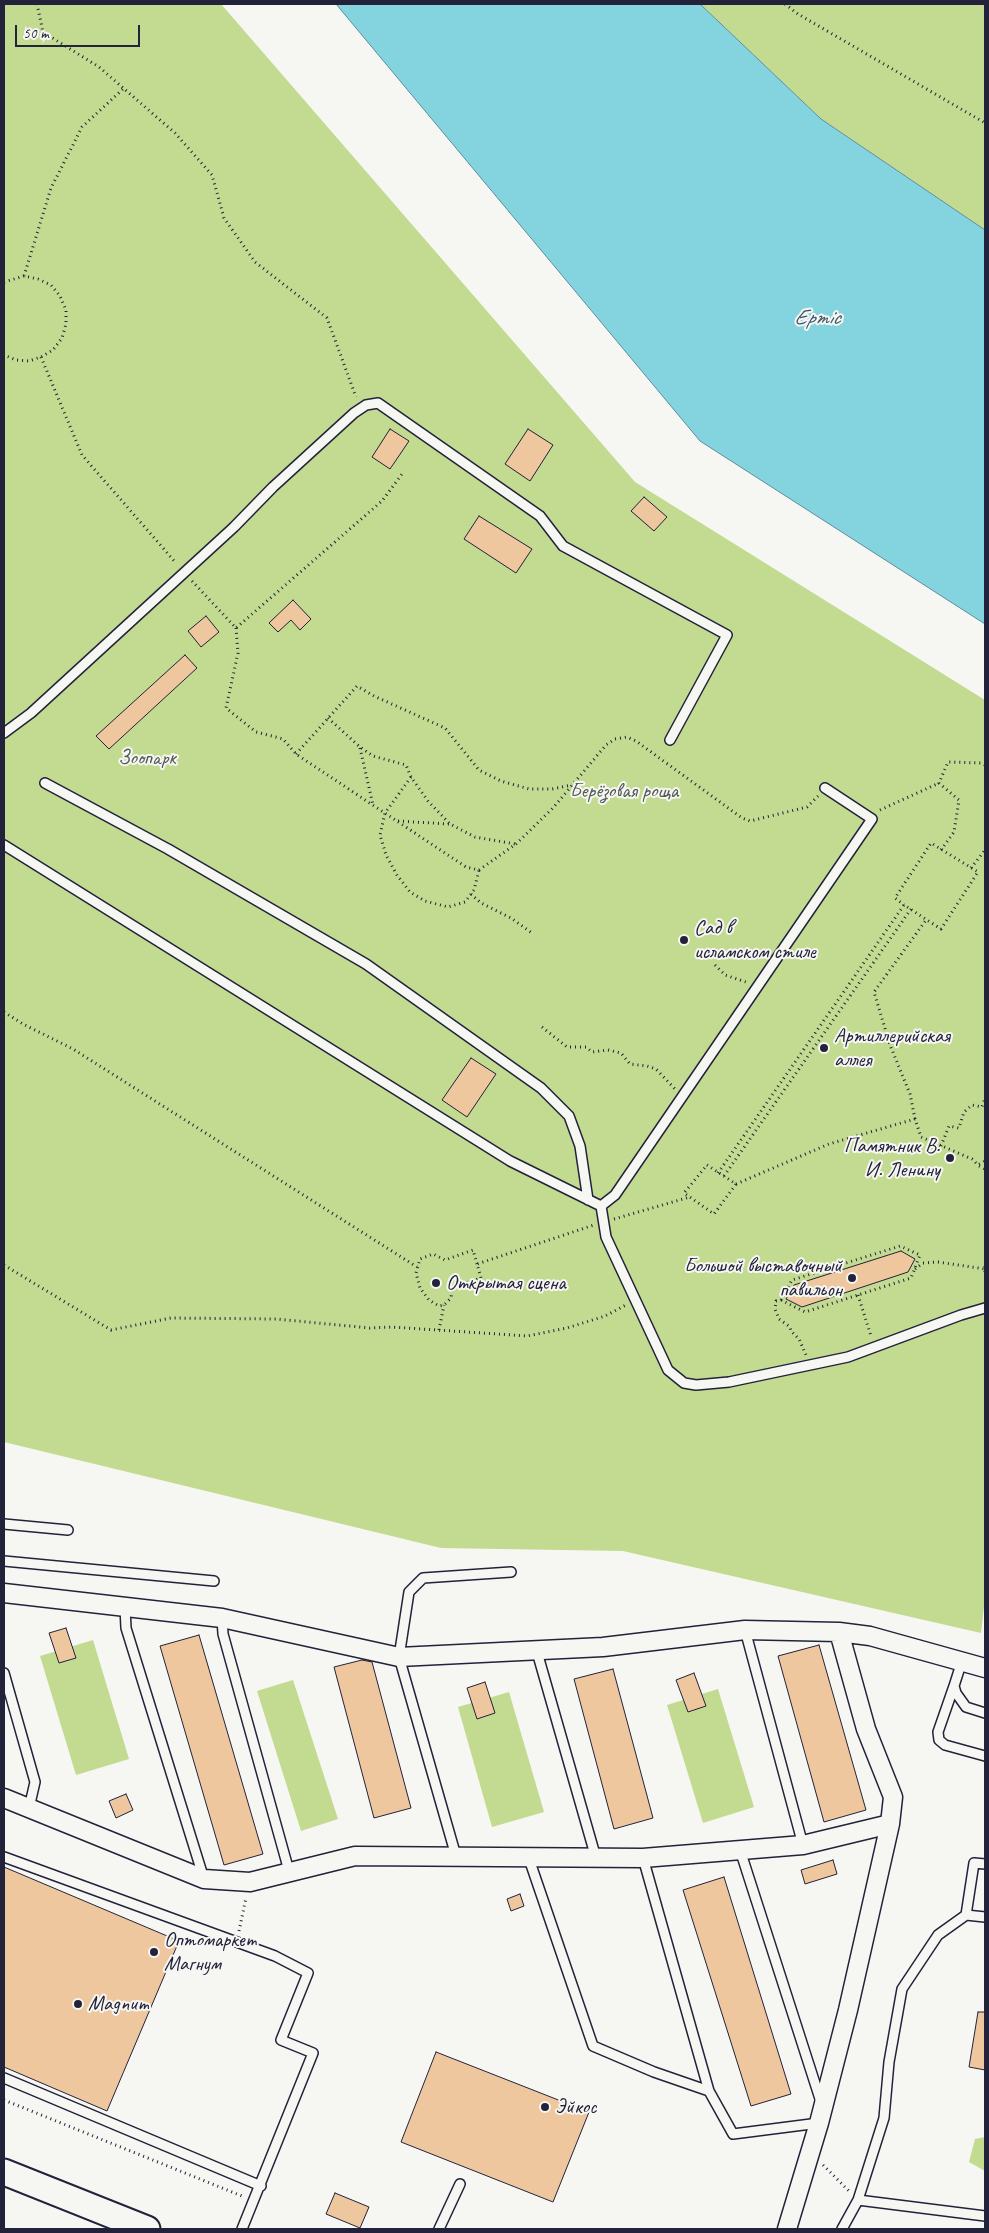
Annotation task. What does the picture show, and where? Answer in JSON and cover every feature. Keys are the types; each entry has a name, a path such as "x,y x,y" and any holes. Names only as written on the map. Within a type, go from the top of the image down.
{"main road":[{"path":"4,2172 147,2229"}],"street":[{"path":"4,1593 222,1618 399,1657 537,1652 670,1640 745,1630 839,1632 870,1636 985,1668"},
{"path":"787,2229 821,2115 848,2010 890,1824 893,1796 866,1729 839,1632"},
{"path":"4,1798 204,1879 250,1882 355,1856 643,1858 803,1845 890,1824"}],"lane":[{"path":"4,733 31,713 234,527 273,488 359,409 366,405 378,404 540,516 563,546 727,635 670,740"},
{"path":"45,783 168,849 366,964 541,1088 569,1116 580,1146 588,1200"},
{"path":"601,1206 615,1195 872,819 825,788"},
{"path":"4,845 510,1161 601,1206"},
{"path":"601,1206 602,1222 606,1237 635,1300 668,1370 684,1383 696,1385 729,1382 874,1349 961,1315 985,1308"},
{"path":"4,1524 68,1530"},
{"path":"4,1561 214,1581"},
{"path":"456,1856 399,1657 409,1592 423,1578 511,1572"},
{"path":"125,1607 126,1628 204,1879"},
{"path":"222,1618 223,1634 290,1871"},
{"path":"745,1630 803,1845"},
{"path":"537,1652 596,1858"},
{"path":"962,1661 938,1732 939,1740 945,1745 985,1756"},
{"path":"4,1673 35,1782 30,1808"},
{"path":"954,1686 960,1700 966,1707 985,1712"},
{"path":"643,1858 709,2091 733,2134 821,2115 740,1850"},
{"path":"528,1856 593,2046 654,2072 709,2091"},
{"path":"4,1857 275,1956 308,1973 281,2040 313,2053 255,2201 242,2229"},
{"path":"966,1915 974,1863 985,1864"},
{"path":"842,2229 858,2200 884,2118 889,2062 902,1989 938,1935 966,1915 985,1917"},
{"path":"4,2078 261,2186"},
{"path":"439,2229 460,2184"},
{"path":"858,2200 985,2216"}],"path":[{"path":"37,4 43,32 99,67 175,133 212,175 224,218 255,262 328,318 359,409"},
{"path":"785,4 798,14 985,123"},
{"path":"24,276 51,188 82,127 123,89"},
{"path":"4,282 24,276 38,278 51,286 60,296 66,310 66,324 62,338 53,350 41,357 28,361 16,360 4,355"},
{"path":"41,357 82,456 184,573 236,628 238,653 226,708 256,732 283,739 296,754 373,806 466,867 479,870"},
{"path":"236,628 382,501 402,474"},
{"path":"296,754 357,686 374,696 445,728 479,770 501,781 529,789 552,789 572,785"},
{"path":"328,718 360,748 373,756 406,765 411,777 428,801 450,824 475,837 516,844"},
{"path":"411,777 385,813 380,835 397,875 410,892 425,901 448,907 464,902 471,894 479,870 516,844 572,785 606,745 615,739 627,737 636,741 742,818 750,821 807,807 825,788"},
{"path":"360,748 373,806"},
{"path":"868,816 939,783 948,762 981,763 985,765"},
{"path":"939,783 959,800 954,832 941,850"},
{"path":"396,821 450,824"},
{"path":"931,844 971,868 978,872 941,929 895,898 931,844"},
{"path":"971,868 985,850"},
{"path":"471,894 481,903 511,918 532,933"},
{"path":"718,1173 904,905"},
{"path":"724,1176 911,909"},
{"path":"926,920 874,992 890,1045 910,1094 921,1137 972,1159 985,1169"},
{"path":"715,965 725,975 758,985"},
{"path":"4,1012 23,1024 73,1049 417,1267"},
{"path":"542,1027 567,1047 586,1047 592,1052 608,1050 621,1053 630,1064 656,1069 682,1097"},
{"path":"941,1146 949,1126 959,1128 964,1112 972,1105 982,1107 985,1098"},
{"path":"736,1184 707,1165 684,1194 714,1214 736,1184 829,1144 915,1118"},
{"path":"978,1165 985,1161"},
{"path":"477,1264 602,1222 690,1197"},
{"path":"781,1300 805,1312 911,1278 920,1255 900,1246 792,1280 781,1300 776,1301 776,1314 799,1338 808,1365"},
{"path":"439,1330 444,1305 451,1298 452,1287 481,1278 473,1250 444,1260 433,1254 420,1258 416,1273 420,1288 429,1300 438,1306 444,1305"},
{"path":"915,1270 923,1264 938,1262 985,1268 985,1275"},
{"path":"4,1265 111,1330 171,1318 276,1319 370,1328 392,1327 527,1336 567,1328 605,1316 635,1300"},
{"path":"858,1295 874,1349"},
{"path":"236,1942 250,1882"},
{"path":"4,2100 255,2201"},
{"path":"810,2152 858,2200"}],"green space":[{"path":"4,4 221,4 635,482 985,700 985,1598 981,1633 623,1551 441,1548 4,1442"},
{"path":"700,4 985,4 985,230 821,119"},
{"path":"93,1640 129,1759 76,1775 40,1656"},
{"path":"293,1680 338,1819 301,1831 257,1691"},
{"path":"718,1689 754,1807 703,1823 667,1705"},
{"path":"509,1692 544,1812 492,1827 458,1707"},
{"path":"985,2137 985,2171 969,2162 975,2139"}],"water":[{"name":"Ертіс","path":"336,4 700,4 821,119 985,230 985,624 700,441"}],"building":[{"path":"390,429 409,441 390,469 372,457"},
{"path":"528,429 553,445 530,481 505,464"},
{"path":"644,497 667,517 654,531 631,511"},
{"path":"479,516 532,549 516,573 464,539"},
{"path":"293,600 311,619 300,630 291,620 278,632 269,623"},
{"path":"206,616 219,632 201,647 188,631"},
{"path":"185,655 197,668 109,749 96,736"},
{"path":"471,1058 496,1074 467,1117 442,1100"},
{"name":"Большой выставочный павильон","path":"901,1251 915,1259 908,1272 802,1307 786,1299 794,1285"},
{"path":"66,1628 76,1658 59,1663 49,1633"},
{"path":"199,1635 263,1854 224,1865 160,1646"},
{"path":"819,1645 866,1810 824,1822 778,1656"},
{"path":"362,1660 372,1662 411,1808 374,1818 334,1667"},
{"path":"613,1669 653,1818 614,1829 574,1679"},
{"path":"694,1673 706,1706 688,1712 676,1680"},
{"path":"485,1682 495,1713 477,1719 467,1688"},
{"path":"126,1794 133,1810 116,1818 109,1801"},
{"path":"833,1860 837,1874 805,1884 801,1870"},
{"name":"Magnum","path":"4,1867 179,1941 107,2111 4,2067"},
{"path":"724,1877 791,2094 751,2106 683,1890"},
{"path":"520,1894 524,1906 511,1911 507,1899"},
{"path":"978,2012 985,2012 985,2070 969,2067"},
{"path":"436,2052 589,2112 553,2202 401,2142"},
{"path":"335,2193 369,2207 360,2228 326,2214"}],"place":[{"name":"Сад в исламском стиле","path":"684,940"},
{"name":"Артиллерийская аллея","path":"824,1048"},
{"name":"Памятник В. И. Ленину","path":"950,1158"},
{"name":"Большой выставочный павильон","path":"852,1278"},
{"name":"Открытая сцена","path":"436,1283"},
{"name":"Оптомаркет Магнум","path":"154,1952"},
{"name":"Magnum","path":"78,2004"},
{"name":"Эйкос","path":"545,2107"}],"park label":[{"name":"Зоопарк","path":"147,758"},
{"name":"Берёзовая роща","path":"624,791"}]}
